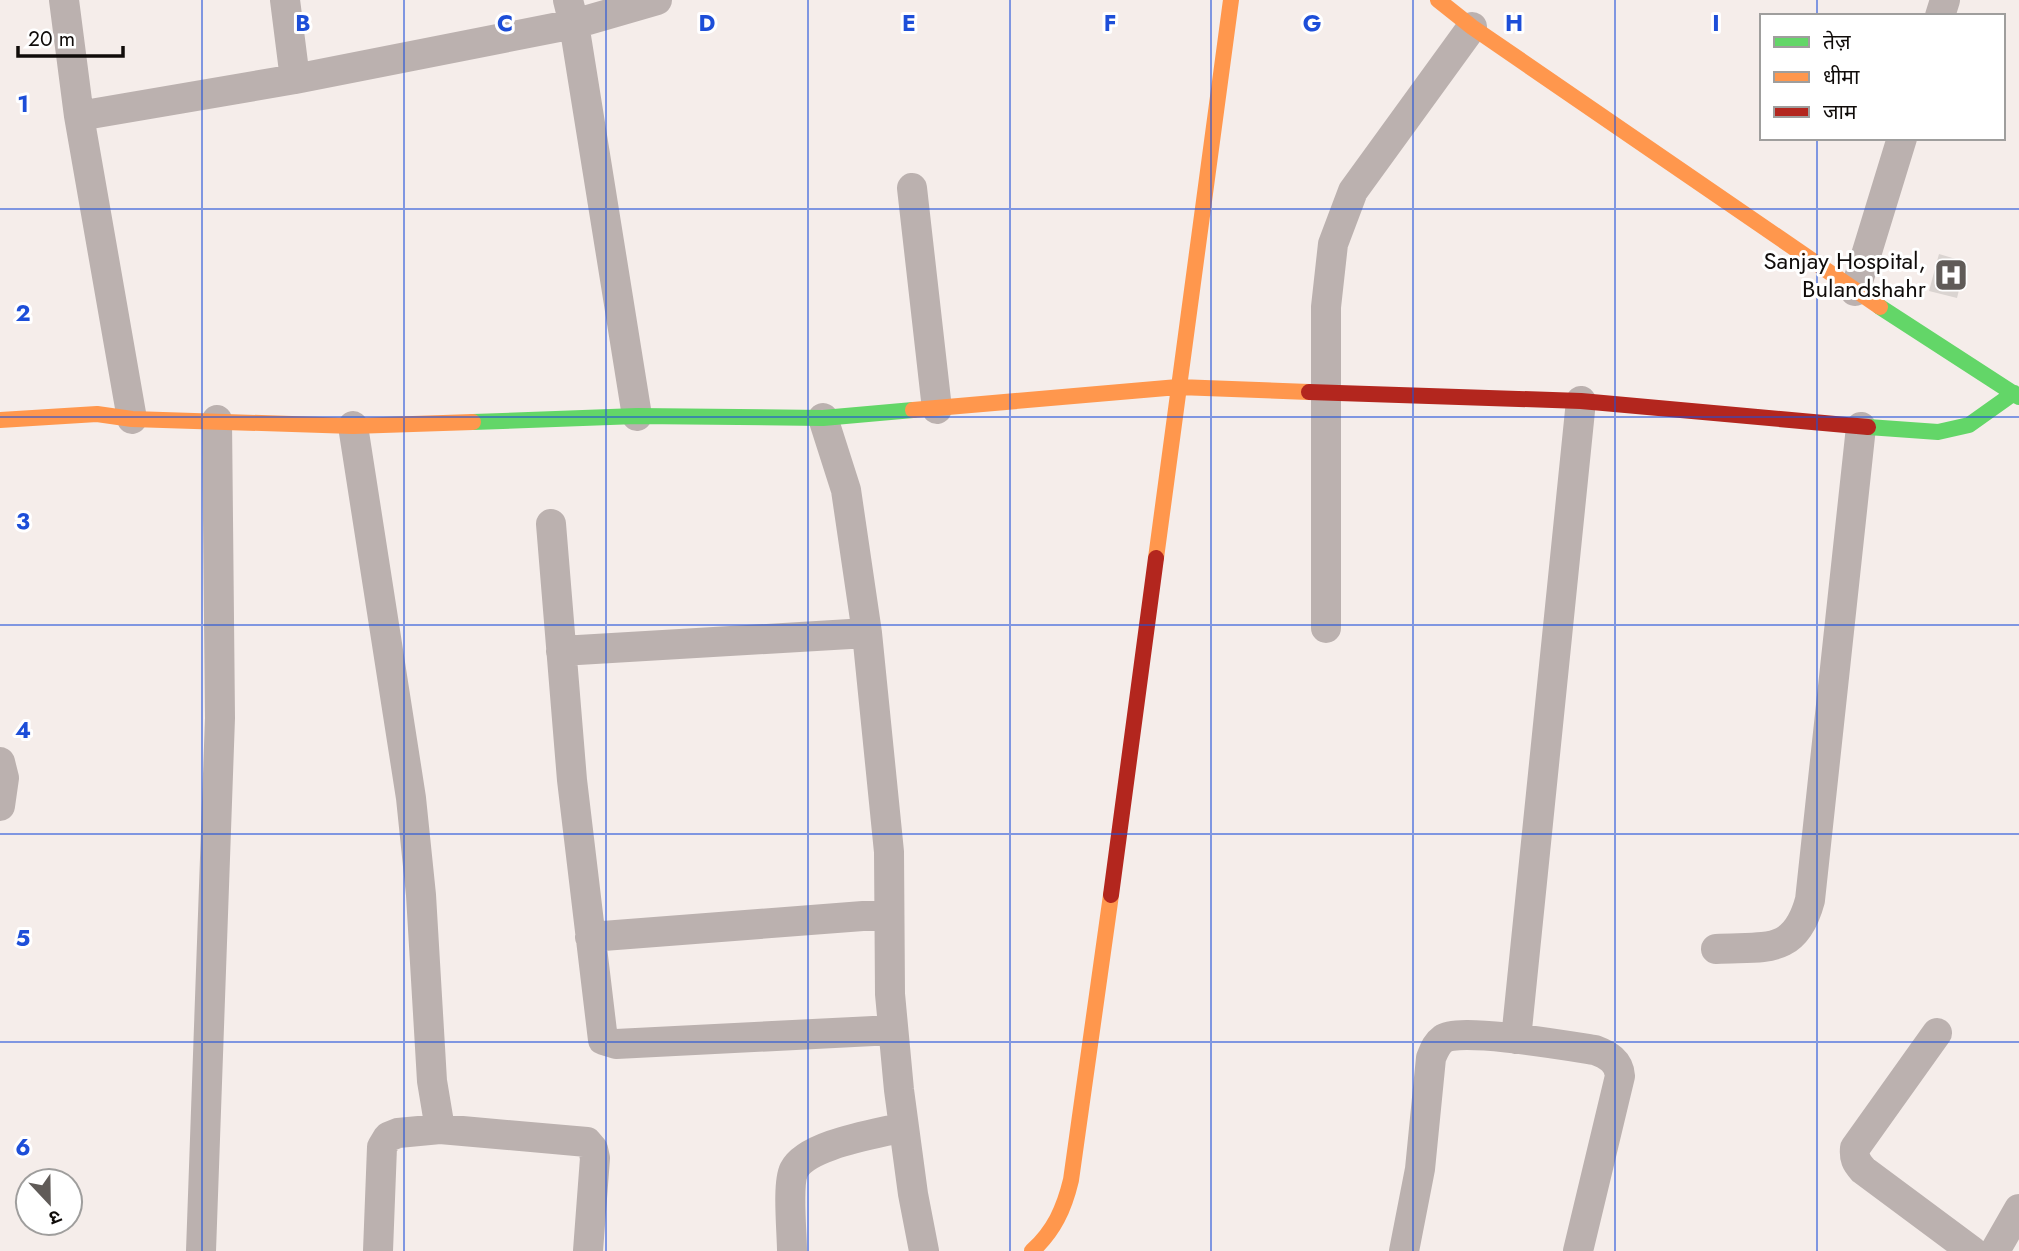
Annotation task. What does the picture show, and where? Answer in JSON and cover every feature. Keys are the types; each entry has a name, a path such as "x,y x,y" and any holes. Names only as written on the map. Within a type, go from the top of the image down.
{"street":[{"path":"64,0 79,116 132,419"},
{"path":"285,0 296,79"},
{"path":"79,116 296,79 571,12 657,0"},
{"path":"1043,1247 1066,1206 1074,1167 1231,0"},
{"path":"0,420 97,414 132,419 353,426 637,416 823,418 1178,387 1581,401 1938,432 1969,425 2016,395 1855,291 1472,27 1438,0"},
{"path":"571,12 637,416"},
{"path":"1326,628 1326,307 1333,244 1353,191 1472,27"},
{"path":"1855,291 1901,140"},
{"path":"912,188 937,409"},
{"path":"1516,1039 1581,401"},
{"path":"823,418 846,490 867,633 888,852 893,1030 904,1127 924,1251"},
{"path":"201,1251 220,718 217,420"},
{"path":"353,426 411,797 421,895 432,1081 440,1129"},
{"path":"1716,948 1778,945 1792,937 1804,920 1810,900 1861,427"},
{"path":"551,524 572,780 603,1040 608,1044 893,1030"},
{"path":"561,652 867,633"},
{"path":"0,762 4,778 0,806"},
{"path":"590,937 889,914"},
{"path":"1937,1033 1855,1148 1856,1162 1972,1251"},
{"path":"1404,1251 1420,1169 1432,1058 1436,1047 1444,1038 1457,1035 1516,1039 1595,1050 1607,1054 1619,1069 1620,1076 1578,1251"},
{"path":"792,1251 793,1171 803,1159 817,1150 904,1127"},
{"path":"378,1251 383,1147 388,1137 398,1133 440,1129 587,1142 593,1149 595,1158 588,1251"},
{"path":"1995,1251 2019,1209"}],"building":[{"path":"1939,254 1966,262 1957,298 1929,291"}],"traffic: fast":[{"path":"1880,307 2019,397"},
{"path":"1868,427 1938,432 1969,425 2014,393"},
{"path":"473,422 637,416 823,418 913,410"}],"traffic: slow":[{"path":"1156,558 1231,0"},
{"path":"1438,0 1472,27 1880,307"},
{"path":"913,410 1178,387 1309,392"},
{"path":"0,420 97,414 132,419 353,426 473,422"},
{"path":"1032,1251 1057,1219 1071,1180 1111,895"}],"traffic: jam":[{"path":"1309,392 1581,401 1868,427"},
{"path":"1111,895 1156,558"}],"place":[{"name":"Sanjay Hospital, Bulandshahr","path":"1951,275"}]}
